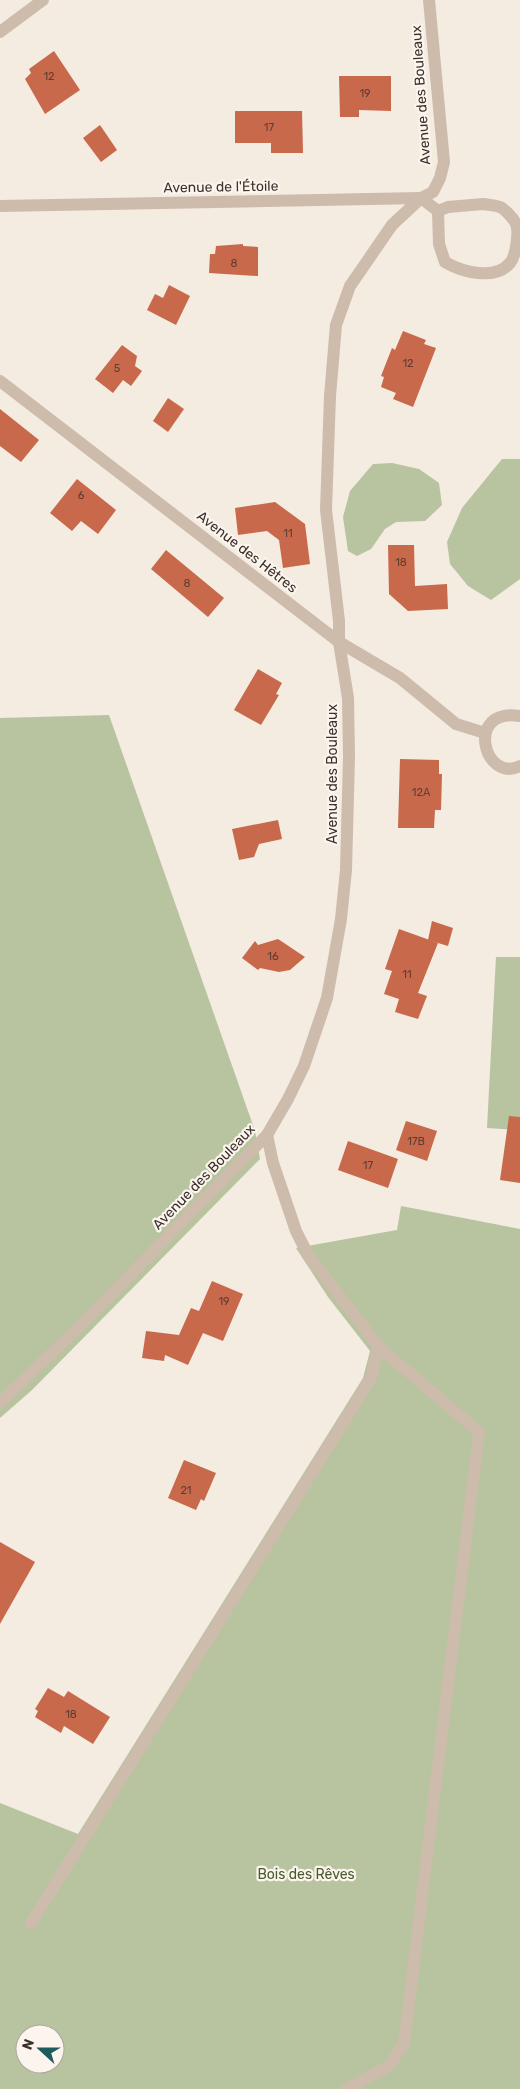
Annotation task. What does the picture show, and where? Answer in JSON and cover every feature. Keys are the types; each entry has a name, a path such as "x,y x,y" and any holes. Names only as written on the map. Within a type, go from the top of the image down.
{"street":[{"path":"0,32 43,0"},
{"name":"Avenue des Bouleaux","path":"0,1403 94,1311 267,1134 288,1099 304,1066 327,998 341,919 346,870 349,757 348,698 338,642 339,621 326,510 330,396 336,324 350,286 392,225 421,198 433,192 440,178 444,162 429,0"},
{"path":"421,198 438,210"},
{"name":"Avenue de l'Étoile","path":"0,206 421,198"},
{"path":"483,204 502,208 516,222 518,242 515,265 498,271 479,274 460,270 445,262 439,244 438,210 448,207 483,204"},
{"name":"Avenue des Hêtres","path":"0,381 338,642 400,678 456,724 485,733"},
{"path":"520,716 507,714 493,720 485,733 486,751 497,765 515,768 520,766"},
{"path":"267,1134 273,1163 296,1231 308,1255 379,1347 478,1432 404,2043 390,2065 347,2089"},
{"path":"31,1923 372,1378 379,1347"}],"green space":[{"path":"502,459 520,459 520,579 491,600 468,586 450,564 447,542 462,508"},
{"path":"392,463 419,469 439,483 442,505 425,521 396,522 385,529 371,549 357,556 348,551 343,517 350,491 373,464"},
{"path":"109,715 255,1131 260,1159 32,1390 0,1418 0,718"},
{"path":"496,957 520,957 520,1130 487,1128"},
{"name":"Bois des Rêves","path":"401,1206 520,1229 520,2089 0,2089 0,1803 78,1834 363,1378 370,1351 328,1297 296,1248 397,1230"}],"building":[{"path":"54,51 80,90 45,114 25,79 31,73 29,69"},
{"path":"339,76 391,76 391,111 359,110 359,117 340,117"},
{"path":"235,111 302,111 303,153 271,153 271,143 235,143"},
{"path":"100,125 117,150 101,162 83,138"},
{"path":"243,244 243,246 258,247 258,276 209,273 210,254 215,254 216,246"},
{"path":"169,285 190,296 176,325 147,310 155,294 163,298"},
{"path":"403,331 426,340 424,344 436,348 413,407 393,399 396,393 381,387 384,377 381,376 392,348 395,350"},
{"path":"122,345 137,356 135,366 142,371 131,386 123,380 113,393 95,379"},
{"path":"168,398 184,409 168,432 153,421"},
{"path":"0,409 39,440 21,462 0,446"},
{"path":"77,479 116,510 98,534 81,521 72,531 50,513"},
{"path":"275,502 305,524 310,564 283,568 279,540 267,531 238,535 235,508"},
{"path":"388,545 414,545 415,586 447,584 448,609 408,611 389,594"},
{"path":"166,550 224,598 208,617 151,569"},
{"path":"258,669 282,683 276,694 279,695 261,725 234,710"},
{"path":"400,759 439,760 439,774 442,774 441,810 435,810 434,828 398,828"},
{"path":"278,820 282,839 259,844 254,857 239,860 232,829"},
{"path":"432,921 453,928 448,946 428,940"},
{"path":"399,929 438,943 418,993 427,996 418,1019 395,1012 399,999 384,994 392,971 385,969"},
{"path":"278,939 305,957 290,970 279,972 260,968 258,970 242,958 255,941 258,945"},
{"path":"509,1116 520,1117 520,1183 500,1180"},
{"path":"406,1121 437,1131 427,1161 396,1150"},
{"path":"348,1141 398,1159 388,1188 338,1170"},
{"path":"212,1281 243,1294 223,1341 203,1333 188,1365 165,1355 164,1361 142,1358 146,1331 179,1335 191,1308 199,1311"},
{"path":"184,1460 216,1473 204,1501 201,1499 196,1510 168,1498"},
{"path":"0,1542 35,1562 0,1624"},
{"path":"48,1688 64,1697 68,1691 110,1717 93,1744 64,1726 61,1733 35,1717 38,1711 35,1709"}]}
